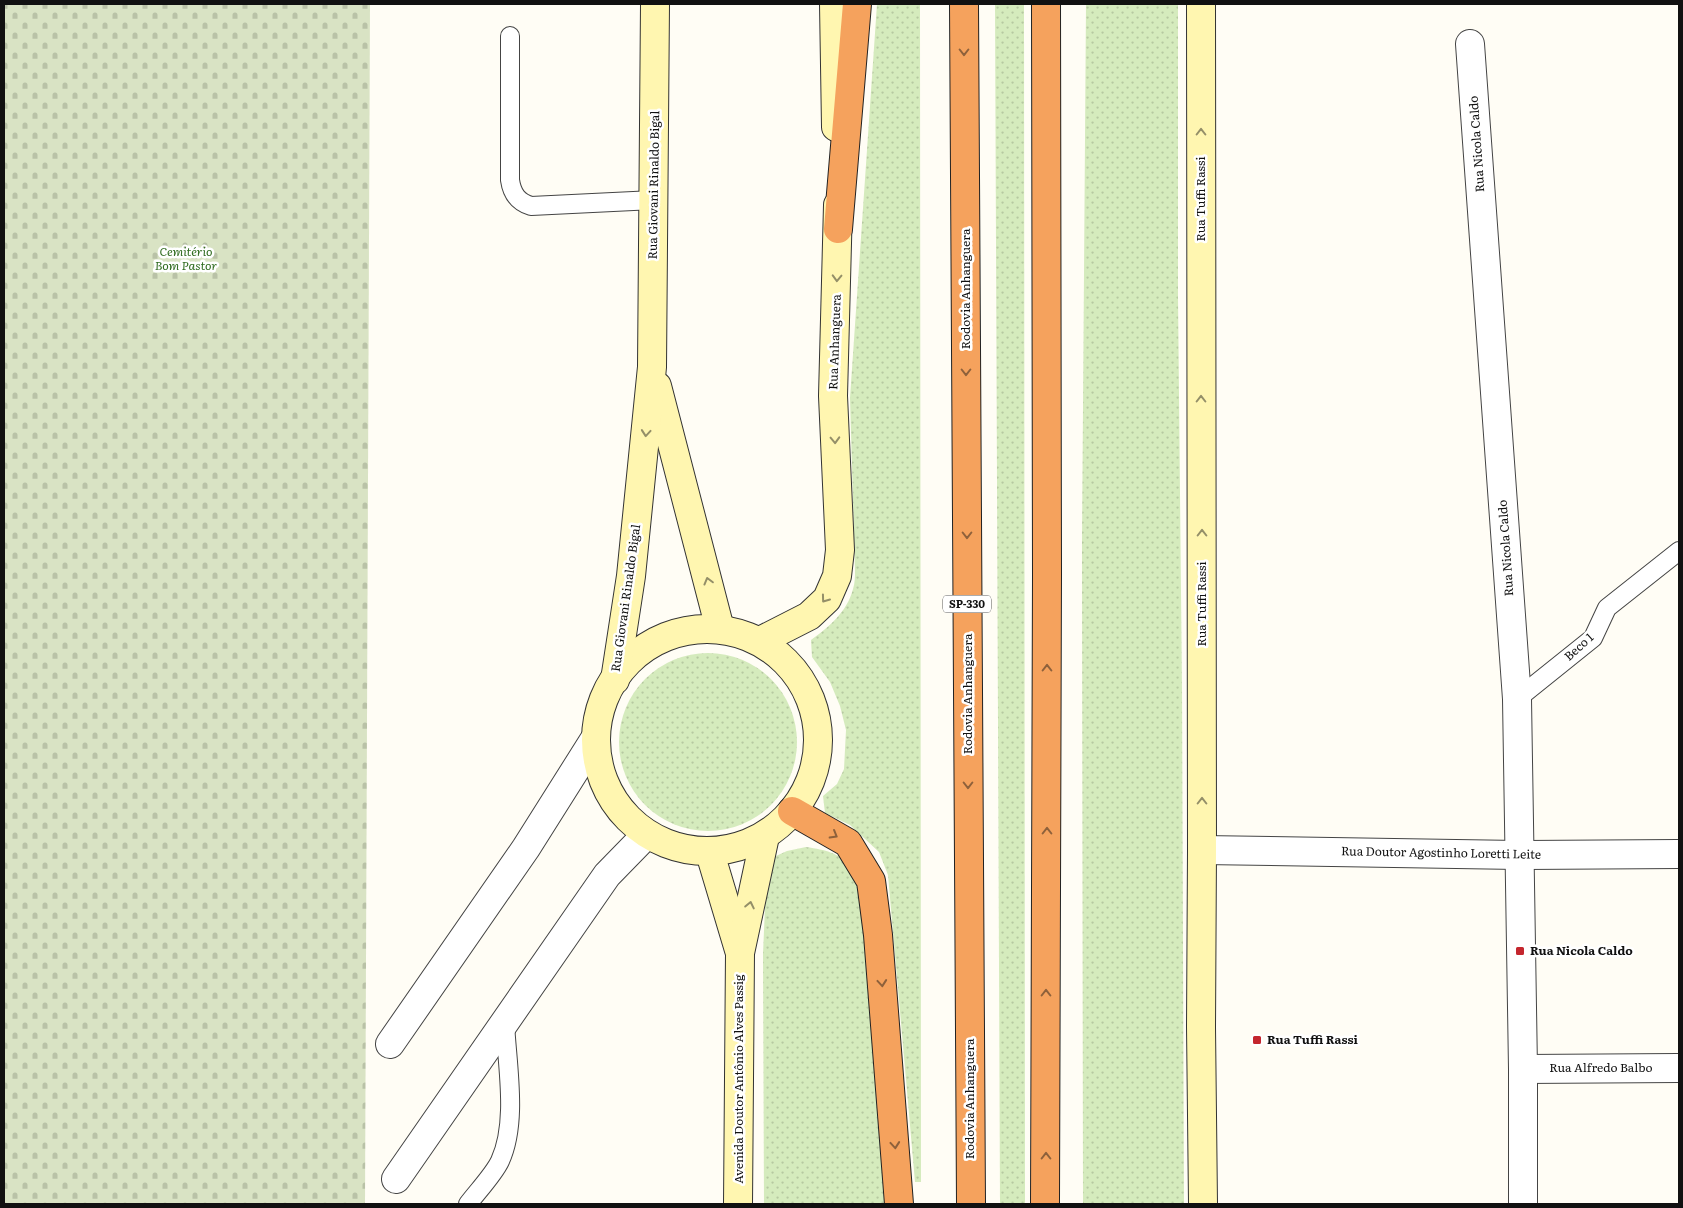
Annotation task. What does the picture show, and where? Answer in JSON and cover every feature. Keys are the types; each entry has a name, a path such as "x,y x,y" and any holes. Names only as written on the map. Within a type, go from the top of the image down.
{"highway":[{"path":"838,229 857,4"},
{"name":"Rodovia Anhanguera","path":"964,4 971,1204"},
{"path":"1046,4 1046,1204"},
{"path":"792,811 848,843 871,881 878,935 899,1204"}],"street":[{"name":"Rua Giovani Rinaldo Bigal","path":"615,680 631,576 652,366 655,4"},
{"name":"Rua Anhanguera","path":"760,642 809,616 827,599 837,576 840,550 833,396 838,229 834,4"},
{"name":"Rua Tuffi Rassi","path":"1201,4 1201,1027 1203,1204"},
{"name":"Rua Nicola Caldo","path":"1470,44 1517,699 1518,855 1523,1069 1523,1204"},
{"name":"Rua Giovani Rinaldo Bigal","path":"652,366 720,628"},
{"path":"720,628 745,634 760,642 792,668 811,702 813,711 818,740 811,778 792,811 764,836 738,848 710,853 674,849 646,835 618,808 602,774 596,737 602,707 615,680 635,657 660,640 689,630 720,628"},
{"path":"390,1044 526,848 596,737"},
{"path":"396,1179 607,875 646,835"},
{"name":"Avenida Doutor Antônio Alves Passig","path":"738,1204 740,953 764,836"},
{"name":"Rua Doutor Agostinho Loretti Leite","path":"1202,850 1518,855 1679,854"},
{"name":"Avenida Doutor Antônio Alves Passig","path":"710,853 740,953"},
{"name":"Rua Alfredo Balbo","path":"1523,1069 1679,1068"}],"lane":[{"path":"510,36 510,180 513,193 517,199 531,206 654,200"},
{"name":"Beco 1","path":"1517,699 1593,638 1607,608 1679,551"},
{"path":"468,1204 499,1162 508,1137 510,1106 505,1023"}],"green space":[{"name":"Cemitério Bom Pastor","path":"4,4 370,4 365,1204 4,1204"},
{"path":"877,4 920,4 921,1182 915,1182 888,875 879,852 850,825 825,813 823,796 837,784 844,769 846,730 840,706 830,682 812,657 811,640 831,624 842,612 855,582 850,398"},
{"path":"995,4 1024,4 1025,1204 1000,1204"},
{"path":"1086,4 1178,4 1184,1204 1083,1204 1082,543"},
{"path":"699,653 717,653 734,656 750,663 765,673 777,685 787,700 794,716 797,742 796,759 791,776 777,799 765,811 750,821 734,828 717,831 699,831 682,828 666,821 651,811 639,799 629,784 622,768 619,751 619,733 622,716 629,700 639,685 651,673 666,663 682,656"},
{"path":"806,847 831,852 845,861 864,898 886,1204 764,1204 763,954 767,860 787,851"}],"place":[{"name":"Rua Nicola Caldo","path":"1520,951"},
{"name":"Rua Tuffi Rassi","path":"1257,1040"}]}
